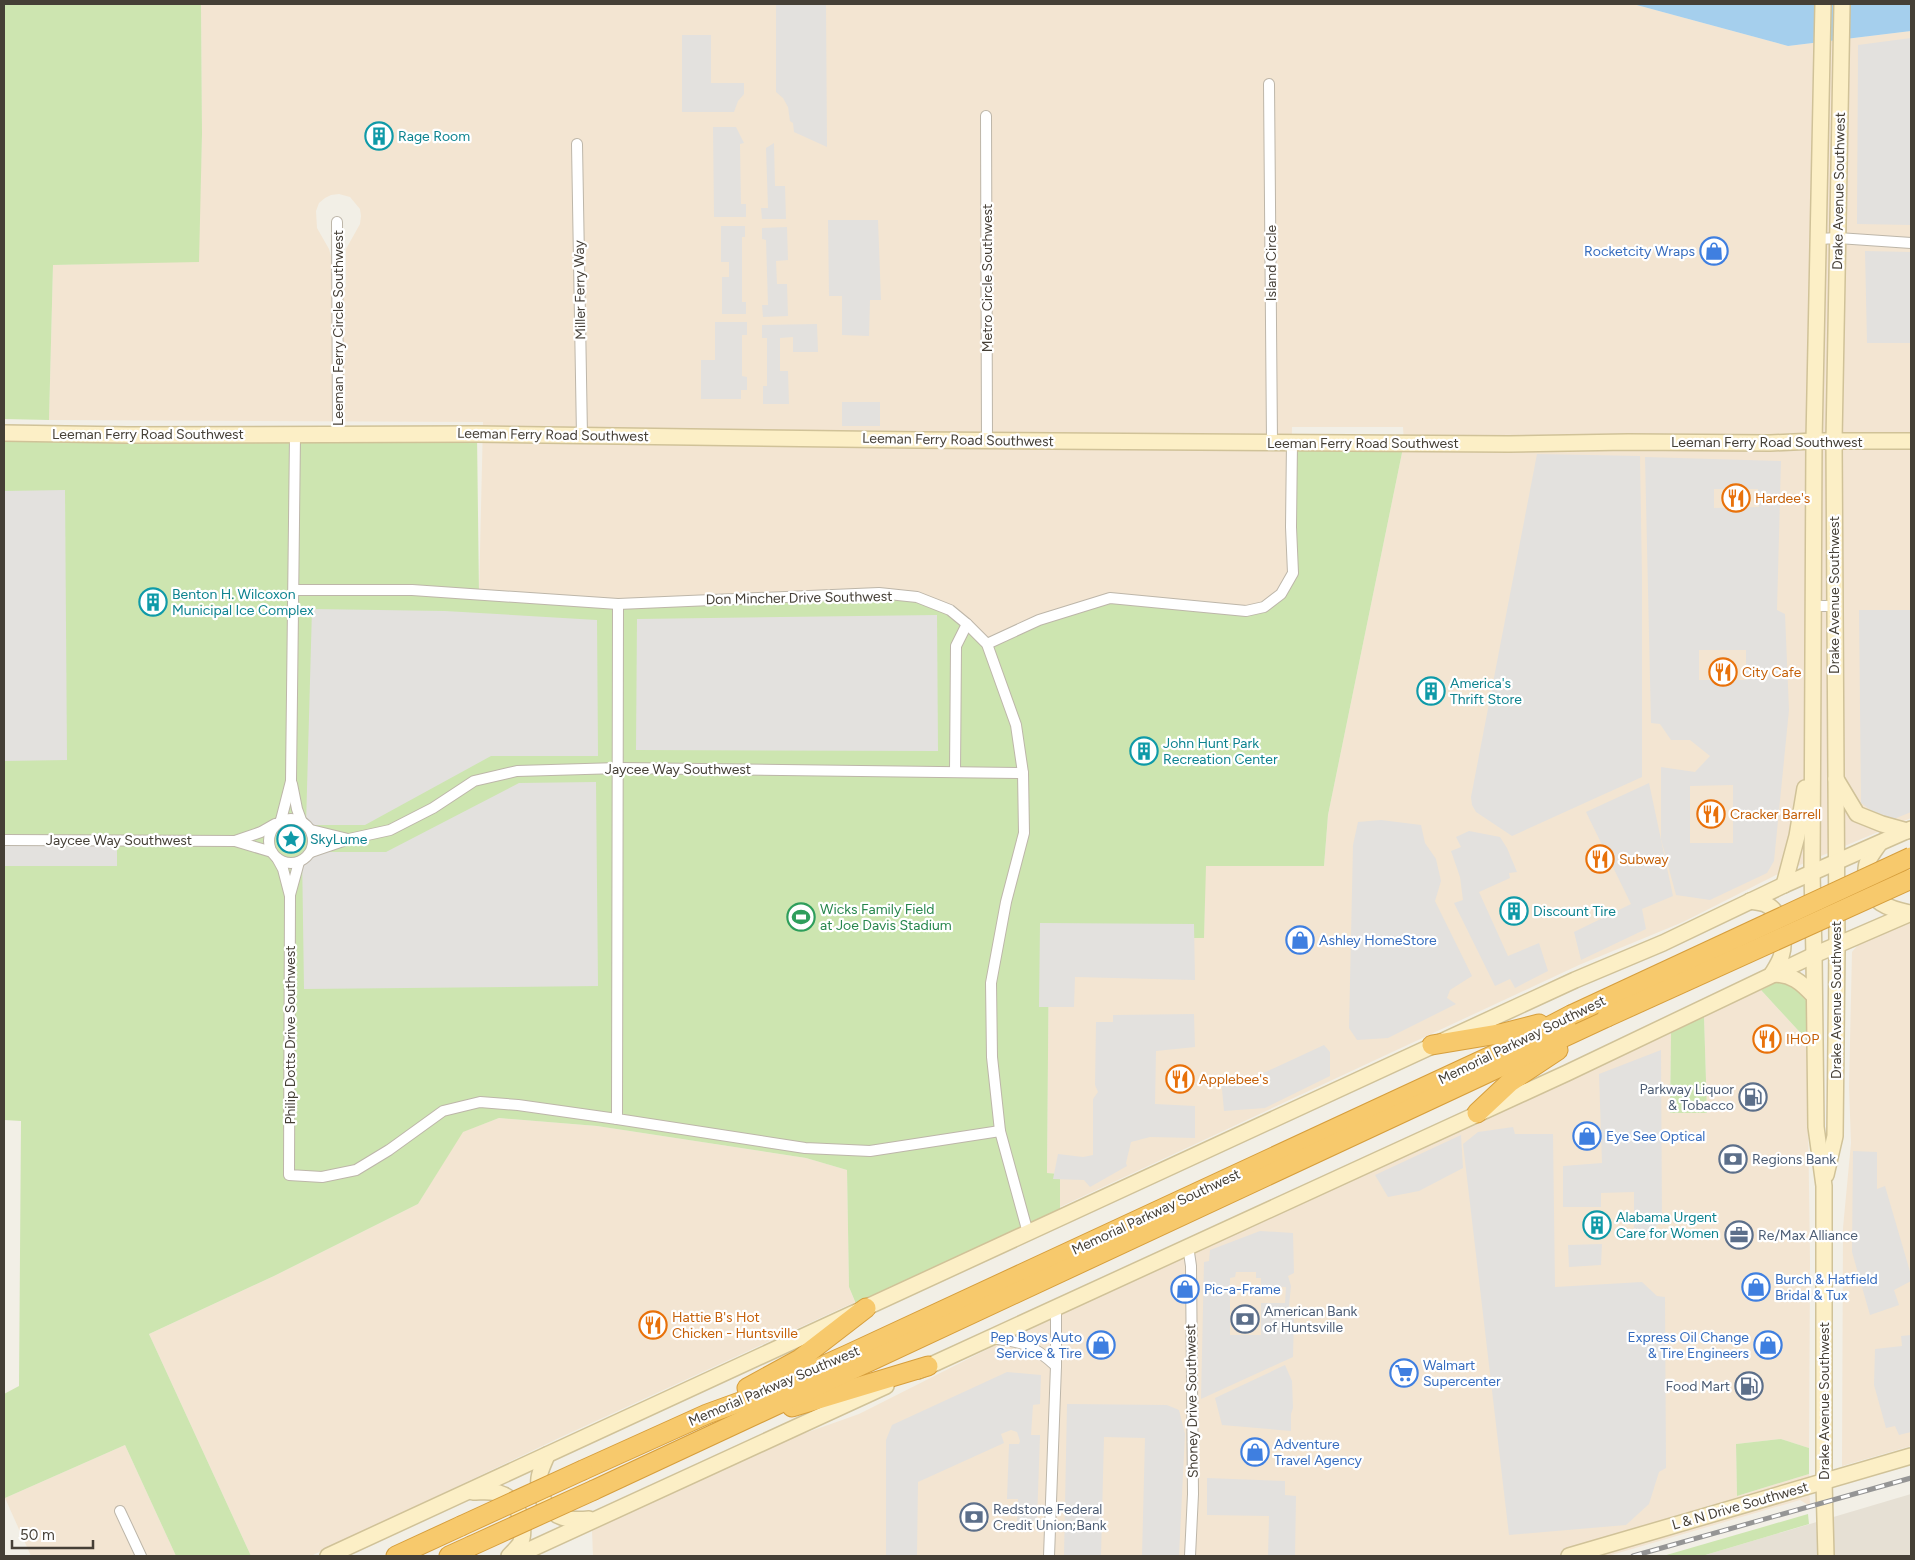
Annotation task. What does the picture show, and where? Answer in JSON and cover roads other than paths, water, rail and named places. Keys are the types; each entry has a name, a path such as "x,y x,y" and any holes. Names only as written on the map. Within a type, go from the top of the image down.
{"highway":[{"name":"Memorial Parkway Southwest","path":"396,1556 707,1414 752,1398 838,1359 1495,1054 1571,1015 1911,857"},
{"name":"Memorial Parkway Southwest","path":"449,1556 1607,1017 1911,879"},
{"path":"1432,1045 1504,1033 1571,1015"},
{"path":"1476,1113 1510,1082 1607,1017"},
{"path":"707,1414 759,1381 800,1359 866,1308"},
{"path":"761,1412 800,1405 928,1366"}],"street":[{"name":"Drake Avenue Southwest","path":"1823,4 1814,441 1812,873 1816,1127 1824,1186 1824,1482 1826,1556"},
{"name":"Drake Avenue Southwest","path":"1824,1186 1835,1136 1837,946 1835,863 1834,440 1842,4"},
{"name":"Island Circle","path":"1269,84 1272,442"},
{"name":"Metro Circle Southwest","path":"986,116 987,440"},
{"name":"Miller Ferry Way","path":"577,144 582,436"},
{"name":"Leeman Ferry Circle Southwest","path":"337,222 338,434"},
{"path":"1818,239 1838,238 1911,243"},
{"name":"Leeman Ferry Road Southwest","path":"4,433 1272,442 1770,443 1834,440 1911,442"},
{"path":"291,781 278,822 269,837 274,855 284,862 299,862 311,852 313,844 311,830 301,820 297,809 291,781 295,435"},
{"path":"987,644 1039,620 1110,598 1246,611 1264,608 1281,594 1293,573 1291,527 1292,442"},
{"path":"1813,566 1834,566"},
{"name":"Don Mincher Drive Southwest","path":"294,590 412,590 618,604 879,593 917,597 950,610 967,624 987,644 1016,725 1024,773 1024,833 1006,902 991,984 992,1057 1000,1132 1028,1233"},
{"path":"618,604 617,1119 805,1148 870,1151 1000,1132"},
{"path":"1813,606 1834,606"},
{"path":"955,772 956,646 967,624"},
{"path":"1784,885 1797,836 1813,738"},
{"name":"Jaycee Way Southwest","path":"311,852 349,839 390,830 433,808 474,781 517,771 619,768 1024,773"},
{"path":"1835,776 1857,814 1882,824 1909,830"},
{"path":"278,822 295,818 301,820"},
{"name":"Jaycee Way Southwest","path":"4,840 235,841 261,832 278,822"},
{"name":"Jaycee Way Southwest","path":"311,830 349,839"},
{"path":"328,1556 1432,1045 1575,980 1672,939 1784,885 1909,830"},
{"name":"Jaycee Way Southwest","path":"235,841 274,855"},
{"path":"1879,844 1868,860 1866,868 1870,894 1876,901 1888,907 1911,913"},
{"name":"Philip Dotts Drive Southwest","path":"274,855 283,869 290,896"},
{"name":"Philip Dotts Drive Southwest","path":"299,862 290,896 289,1175 322,1177 356,1170 388,1150 442,1111 480,1102 518,1105 617,1119"},
{"path":"1750,902 1765,904 1771,908 1776,912 1781,924 1782,956 1772,974"},
{"path":"516,1556 648,1497 1772,974 1911,913"},
{"path":"1772,974 1783,974 1793,977 1814,996"},
{"path":"1816,1112 1819,1120 1826,1125 1835,1127"},
{"name":"Shoney Drive Southwest","path":"1188,1246 1191,1266 1193,1494 1190,1556"},
{"path":"1049,1556 1056,1366 1056,1306"},
{"path":"990,1338 1030,1345 1056,1366"},
{"path":"547,1455 538,1480 540,1495 547,1507 556,1516 567,1519 598,1518"},
{"name":"L & N Drive Southwest","path":"1569,1556 1911,1456"},
{"path":"467,1492 495,1492 506,1496 516,1507 521,1518 523,1532 520,1544 509,1556"},
{"path":"120,1511 141,1556"}],"water":[{"path":"1633,4 1911,4 1911,31 1788,46"}],"railway":[{"path":"1633,1556 1911,1478"}],"place":[{"name":"Rage Room","path":"379,136"},
{"name":"Rocketcity Wraps","path":"1714,251"},
{"name":"Hardee's","path":"1736,498"},
{"name":"Benton H. Wilcoxon Municipal Ice Complex","path":"153,602"},
{"name":"City Cafe","path":"1723,672"},
{"name":"America's Thrift Store","path":"1431,691"},
{"name":"John Hunt Park Recreation Center","path":"1144,751"},
{"name":"Cracker Barrell","path":"1711,814"},
{"name":"SkyLume","path":"291,839"},
{"name":"Subway","path":"1600,859"},
{"name":"Discount Tire","path":"1514,911"},
{"name":"Wicks Family Field at Joe Davis Stadium","path":"801,917"},
{"name":"Ashley HomeStore","path":"1300,940"},
{"name":"IHOP","path":"1767,1039"},
{"name":"Applebee's","path":"1180,1079"},
{"name":"Parkway Liquor & Tobacco","path":"1753,1097"},
{"name":"Eye See Optical","path":"1587,1136"},
{"name":"Regions Bank","path":"1733,1159"},
{"name":"Alabama Urgent Care for Women","path":"1597,1225"},
{"name":"Re/Max Alliance","path":"1739,1235"},
{"name":"Burch & Hatfield Bridal & Tux","path":"1756,1287"},
{"name":"Pic-a-Frame","path":"1185,1289"},
{"name":"American Bank of Huntsville","path":"1245,1319"},
{"name":"Hattie B's Hot Chicken - Huntsville","path":"653,1325"},
{"name":"Pep Boys Auto Service & Tire","path":"1101,1345"},
{"name":"Express Oil Change & Tire Engineers","path":"1768,1345"},
{"name":"Walmart Supercenter","path":"1404,1373"},
{"name":"Food Mart","path":"1749,1386"},
{"name":"Adventure Travel Agency","path":"1255,1452"},
{"name":"Redstone Federal Credit Union;Bank","path":"974,1517"}]}
